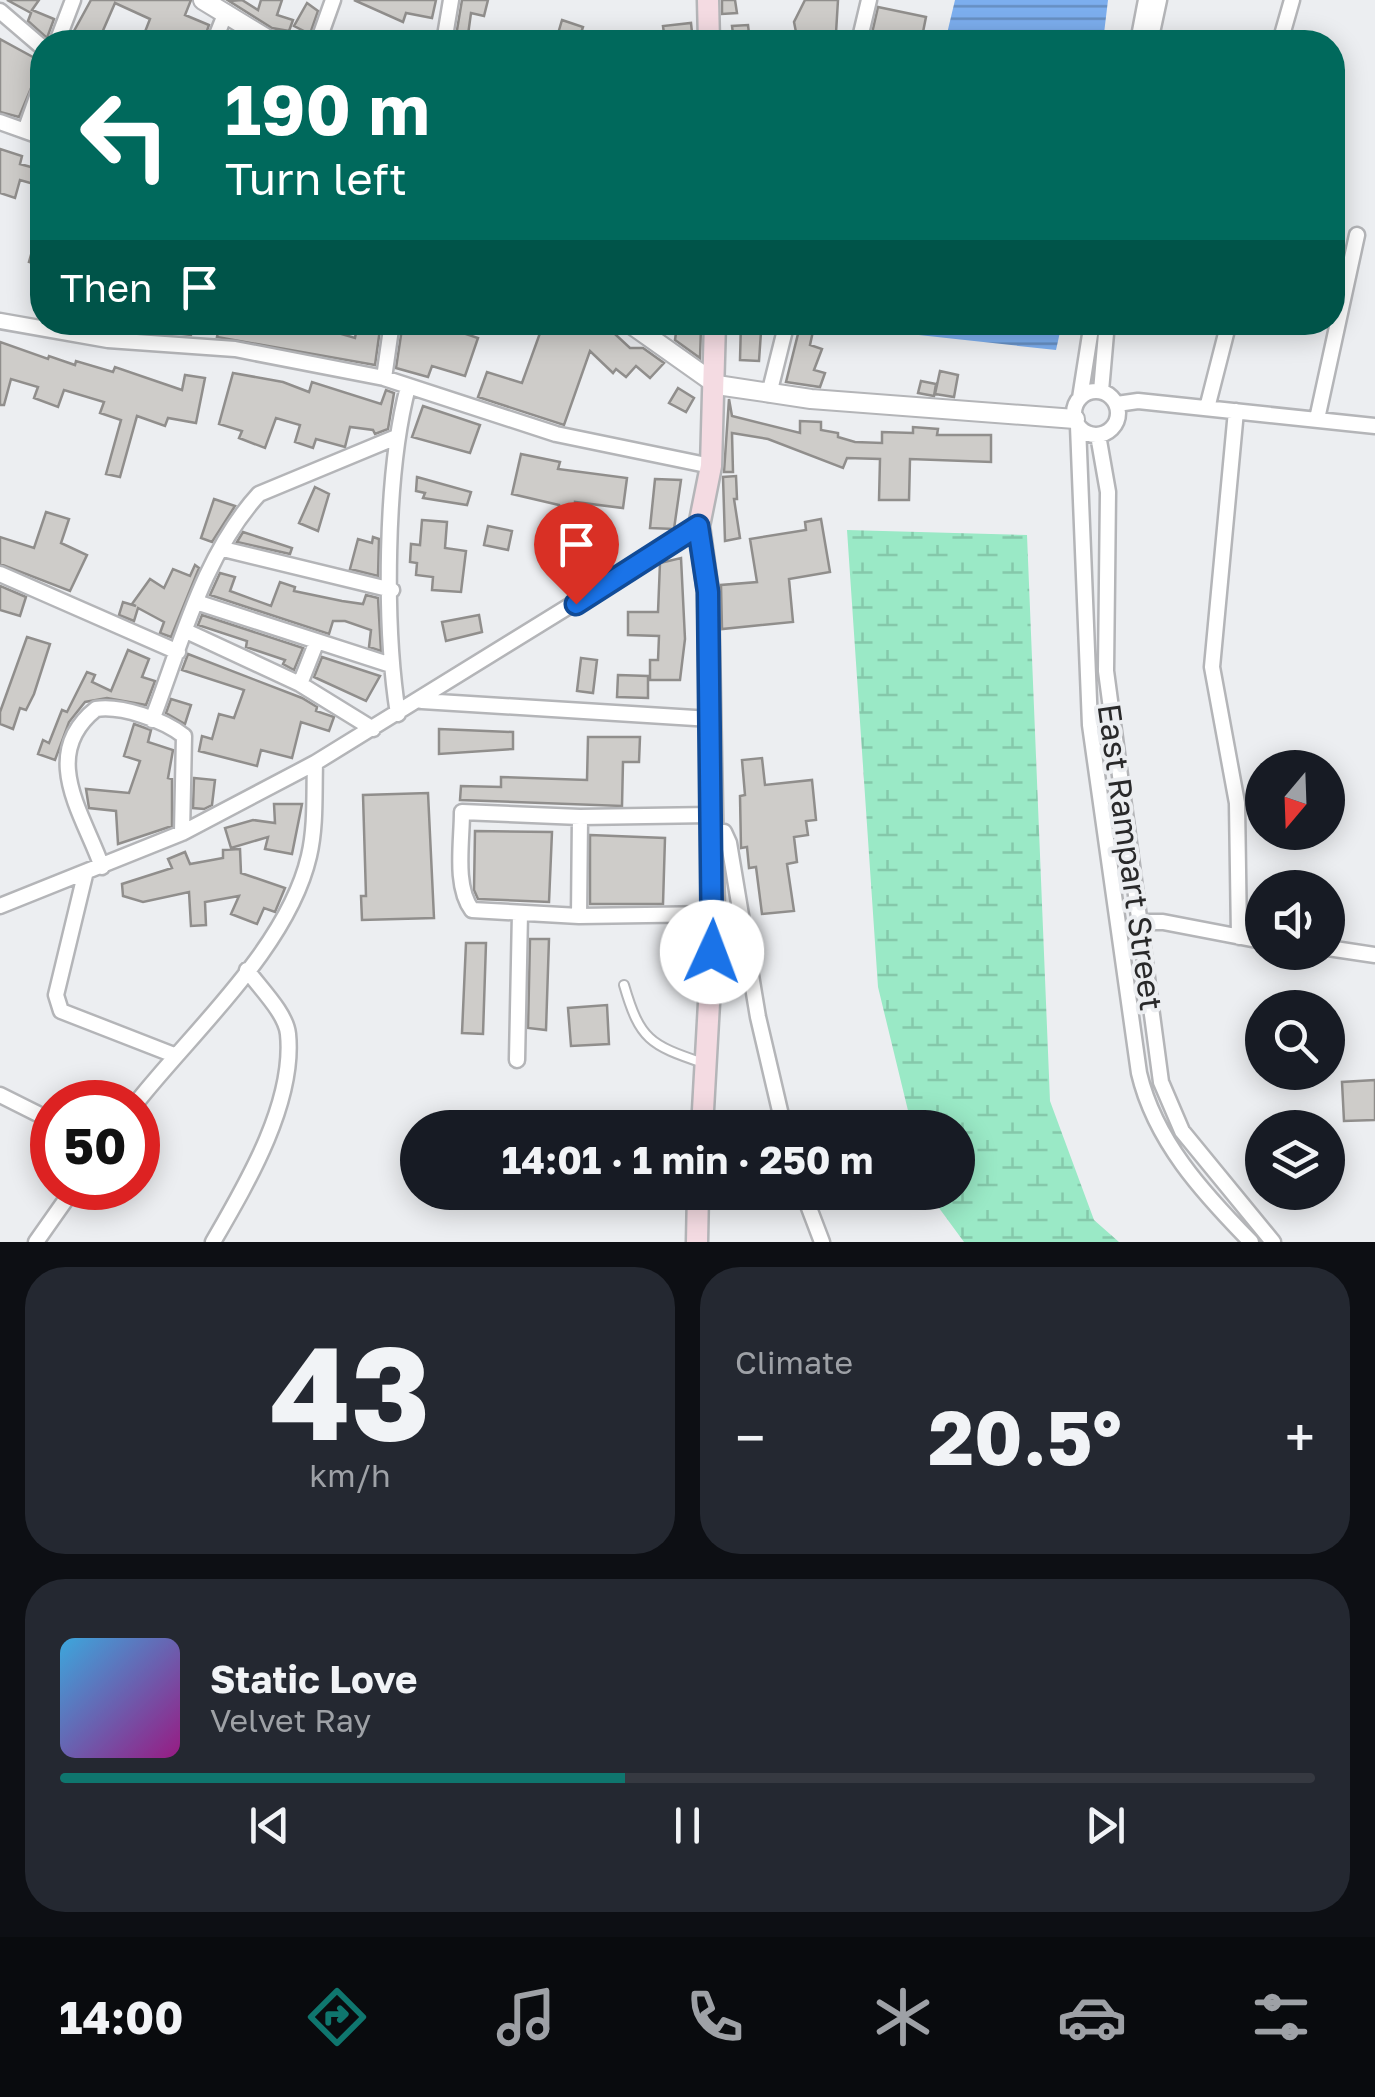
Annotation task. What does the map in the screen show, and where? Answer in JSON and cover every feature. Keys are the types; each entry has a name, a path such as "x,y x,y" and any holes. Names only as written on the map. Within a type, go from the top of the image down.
{"main road":[{"path":"708,0 709,30"},
{"path":"703,1110 714,914 708,592 698,526 711,466 717,384 715,335"},
{"path":"697,1242 698,1210"}],"street":[{"path":"62,30 73,0"},
{"path":"203,0 254,30"},
{"path":"322,30 333,0"},
{"path":"446,30 450,0"},
{"path":"862,30 870,0"},
{"path":"1140,30 1146,0"},
{"path":"1152,30 1158,0"},
{"path":"1283,30 1292,0"},
{"path":"0,11 30,37"},
{"path":"219,30 226,12"},
{"path":"25,131 30,117"},
{"path":"0,122 30,133"},
{"path":"1345,291 1357,234"},
{"path":"0,322 30,327"},
{"path":"78,335 234,350 384,378 556,434 711,466"},
{"path":"384,378 390,335"},
{"path":"647,335 717,384 769,394 1076,422 1098,436 1116,425 1117,404"},
{"path":"769,394 785,335"},
{"path":"1090,335 1076,422 1090,725 1139,1072 1146,1104 1162,1134 1208,1198 1251,1242"},
{"path":"1101,392 1107,335"},
{"path":"1207,408 1226,335"},
{"path":"1318,419 1336,335"},
{"path":"398,714 391,665 394,438 408,387"},
{"path":"1101,392 1117,404 1138,401 1375,426"},
{"path":"1080,398 1101,392"},
{"path":"1236,411 1212,667 1237,803 1239,937"},
{"name":"East Rampart Street","path":"1098,436 1108,492 1106,671 1168,1104 1216,1176 1273,1242"},
{"path":"152,720 196,602 222,549 258,494 394,438"},
{"path":"0,906 182,834 315,763 698,526"},
{"path":"222,549 392,590"},
{"path":"0,574 178,652"},
{"path":"196,602 391,665"},
{"path":"186,632 300,684 374,728"},
{"path":"300,684 316,641"},
{"path":"422,700 710,719"},
{"path":"102,867 70,798 64,773 75,736 96,710 107,708 152,720 184,736 182,834"},
{"path":"155,1080 247,970 282,921 302,880 312,835 315,763"},
{"path":"714,914 580,916 472,910 463,898 462,812 711,823 724,832 758,1017 780,1110"},
{"path":"580,817 580,916"},
{"path":"85,875 56,996 60,1011 174,1056"},
{"path":"517,1060 520,913"},
{"path":"1141,922 1163,922 1245,938"},
{"path":"1345,951 1375,956"},
{"path":"213,1242 274,1120 286,1063 288,1031 247,970"},
{"path":"0,1095 30,1110"},
{"path":"36,1242 59,1210"},
{"path":"810,1210 822,1242"}],"lane":[{"path":"624,985 634,1020 644,1036 663,1049 706,1064"}],"green space":[{"path":"847,530 1027,535 1050,1101 1094,1220 1119,1242 964,1242 940,1210 975,1210 975,1110 908,1110 878,987"}],"water":[{"path":"955,0 1108,0 1104,30 948,30"},
{"path":"918,335 1059,335 1056,350"}],"building":[{"path":"7,0 39,0 32,10 54,19 50,30 38,30 28,21 31,13"},
{"path":"91,0 191,0 185,15 209,25 207,30 146,30 150,19 115,3 103,30 75,30"},
{"path":"242,0 258,10 261,0 282,0 277,15 293,20 289,30 272,28 229,1"},
{"path":"354,0 436,0 432,18 406,13 403,22"},
{"path":"462,0 488,0 484,16 471,13 469,30 457,30"},
{"path":"722,0 735,0 737,13 722,14"},
{"path":"805,0 838,0 836,30 796,30 794,22"},
{"path":"307,3 318,11 311,30 294,26"},
{"path":"878,7 926,17 923,30 873,30"},
{"path":"562,20 583,27 582,30 559,30"},
{"path":"691,23 692,30 664,30 663,26"},
{"path":"748,25 749,30 732,30 732,26"},
{"path":"0,39 30,55 30,91 19,117 0,112"},
{"path":"0,149 22,156 20,164 30,167 30,183 20,180 15,198 0,193"},
{"path":"379,335 375,365 217,337 355,338"},
{"path":"401,335 478,338 465,376 432,366 428,377 396,368"},
{"path":"539,335 616,335 630,348 643,348 664,363 650,378 636,366 626,377 616,369 613,373 590,351 564,425 478,397 487,372 522,383"},
{"path":"676,335 701,335 700,358 675,340"},
{"path":"741,335 761,335 759,361 740,360"},
{"path":"798,335 812,335 810,345 822,349 814,370 825,373 820,387 786,382"},
{"path":"0,342 75,365 76,361 113,372 115,367 182,390 185,375 205,378 196,423 168,418 165,426 137,416 120,477 106,474 121,420 100,413 104,402 64,390 58,407 34,398 38,387 11,379 4,405 0,405"},
{"path":"940,371 958,375 954,397 935,394"},
{"path":"233,373 283,382 309,392 312,382 381,404 386,390 394,393 388,429 375,434 373,430 350,427 345,447 316,439 313,448 295,442 300,425 276,418 265,448 239,438 242,431 219,424"},
{"path":"921,381 936,384 934,396 918,393"},
{"path":"678,388 694,398 686,412 669,403"},
{"path":"729,399 732,416 800,433 800,421 821,422 821,430 855,442 882,443 882,432 913,433 913,427 938,429 937,435 991,435 991,462 910,459 909,500 879,500 880,459 847,458 843,468 768,439 732,433 733,472 724,472"},
{"path":"423,406 480,425 470,453 412,437"},
{"path":"521,454 560,462 558,469 627,478 623,508 575,502 572,557 583,555 586,583 580,587 564,588 556,549 559,505 512,494"},
{"path":"736,476 734,499 740,538 725,541 723,477"},
{"path":"417,477 471,492 467,505 423,498 425,493 416,491"},
{"path":"655,479 681,480 674,529 650,528"},
{"path":"315,487 329,494 318,531 299,523"},
{"path":"214,499 235,506 212,542 201,538"},
{"path":"46,512 69,519 61,543 87,555 70,591 0,564 0,537 34,548"},
{"path":"821,519 830,572 789,579 793,622 722,629 721,585 757,582 750,539 806,530 805,522"},
{"path":"422,520 447,522 445,548 466,551 461,592 432,590 433,577 416,575 417,563 410,562 411,544 420,545"},
{"path":"488,526 512,531 508,550 484,545"},
{"path":"243,532 292,548 290,554 237,542"},
{"path":"373,537 379,539 378,576 350,569 358,539 372,543"},
{"path":"681,558 685,639 680,680 650,680 650,660 658,660 659,636 628,635 628,612 658,612 660,563"},
{"path":"195,565 199,568 171,637 160,633 164,622 138,608 134,621 119,615 123,602 136,606 132,604 150,579 164,588 173,569 190,576"},
{"path":"220,573 235,577 230,591 271,606 280,582 295,587 294,591 342,601 363,604 366,595 378,598 381,651 369,647 371,630 345,621 333,621 329,634 210,595"},
{"path":"0,586 26,597 20,616 0,610"},
{"path":"202,615 303,648 294,670 283,664 285,660 246,647 247,641 198,625"},
{"path":"479,615 482,632 446,641 442,622"},
{"path":"27,637 50,644 34,694 26,710 20,708 13,729 0,724 0,712"},
{"path":"128,650 149,659 142,677 155,681 146,705 107,698 85,702 69,722 55,760 38,754 43,740 49,743 62,710 67,712 87,672 95,675 92,682 111,691"},
{"path":"188,654 302,698 317,707 316,711 334,717 329,731 301,722 292,758 261,750 257,766 199,751 202,736 212,739 219,714 234,718 244,690 182,670"},
{"path":"322,657 380,676 366,701 314,677"},
{"path":"581,658 597,660 593,693 577,691"},
{"path":"618,675 648,676 648,698 617,697"},
{"path":"171,699 191,705 185,724 166,713"},
{"path":"134,724 151,730 148,742 173,750 168,778 172,779 172,826 118,844 116,811 89,808 86,789 129,793 140,761 124,756"},
{"path":"439,729 513,732 513,749 439,754"},
{"path":"588,737 640,737 639,762 623,762 622,806 460,800 461,786 501,787 501,777 587,780"},
{"path":"762,758 765,785 812,780 816,820 806,821 808,835 794,837 797,862 787,864 794,911 762,914 756,867 749,868 747,847 741,848 740,796 745,795 742,760"},
{"path":"194,778 215,780 212,805 204,809 193,808"},
{"path":"428,793 434,918 362,920 361,896 366,896 363,795"},
{"path":"274,804 302,804 292,854 265,849 268,837 231,848 225,828 253,820 275,823"},
{"path":"475,831 552,832 549,902 478,899 474,890"},
{"path":"590,835 665,838 663,904 590,904"},
{"path":"240,849 241,873 285,888 275,912 264,908 257,924 231,914 239,896 205,902 206,925 191,926 189,892 143,902 123,896 122,884 172,868 168,859 185,852 190,864 223,858 223,850"},
{"path":"530,939 549,939 546,1030 528,1028"},
{"path":"466,943 486,943 483,1034 462,1033"},
{"path":"607,1005 609,1044 571,1046 568,1008"},
{"path":"1375,1080 1375,1120 1345,1121 1345,1082"}],"route":[{"path":"576,604 698,526 708,592 712,952"}]}
